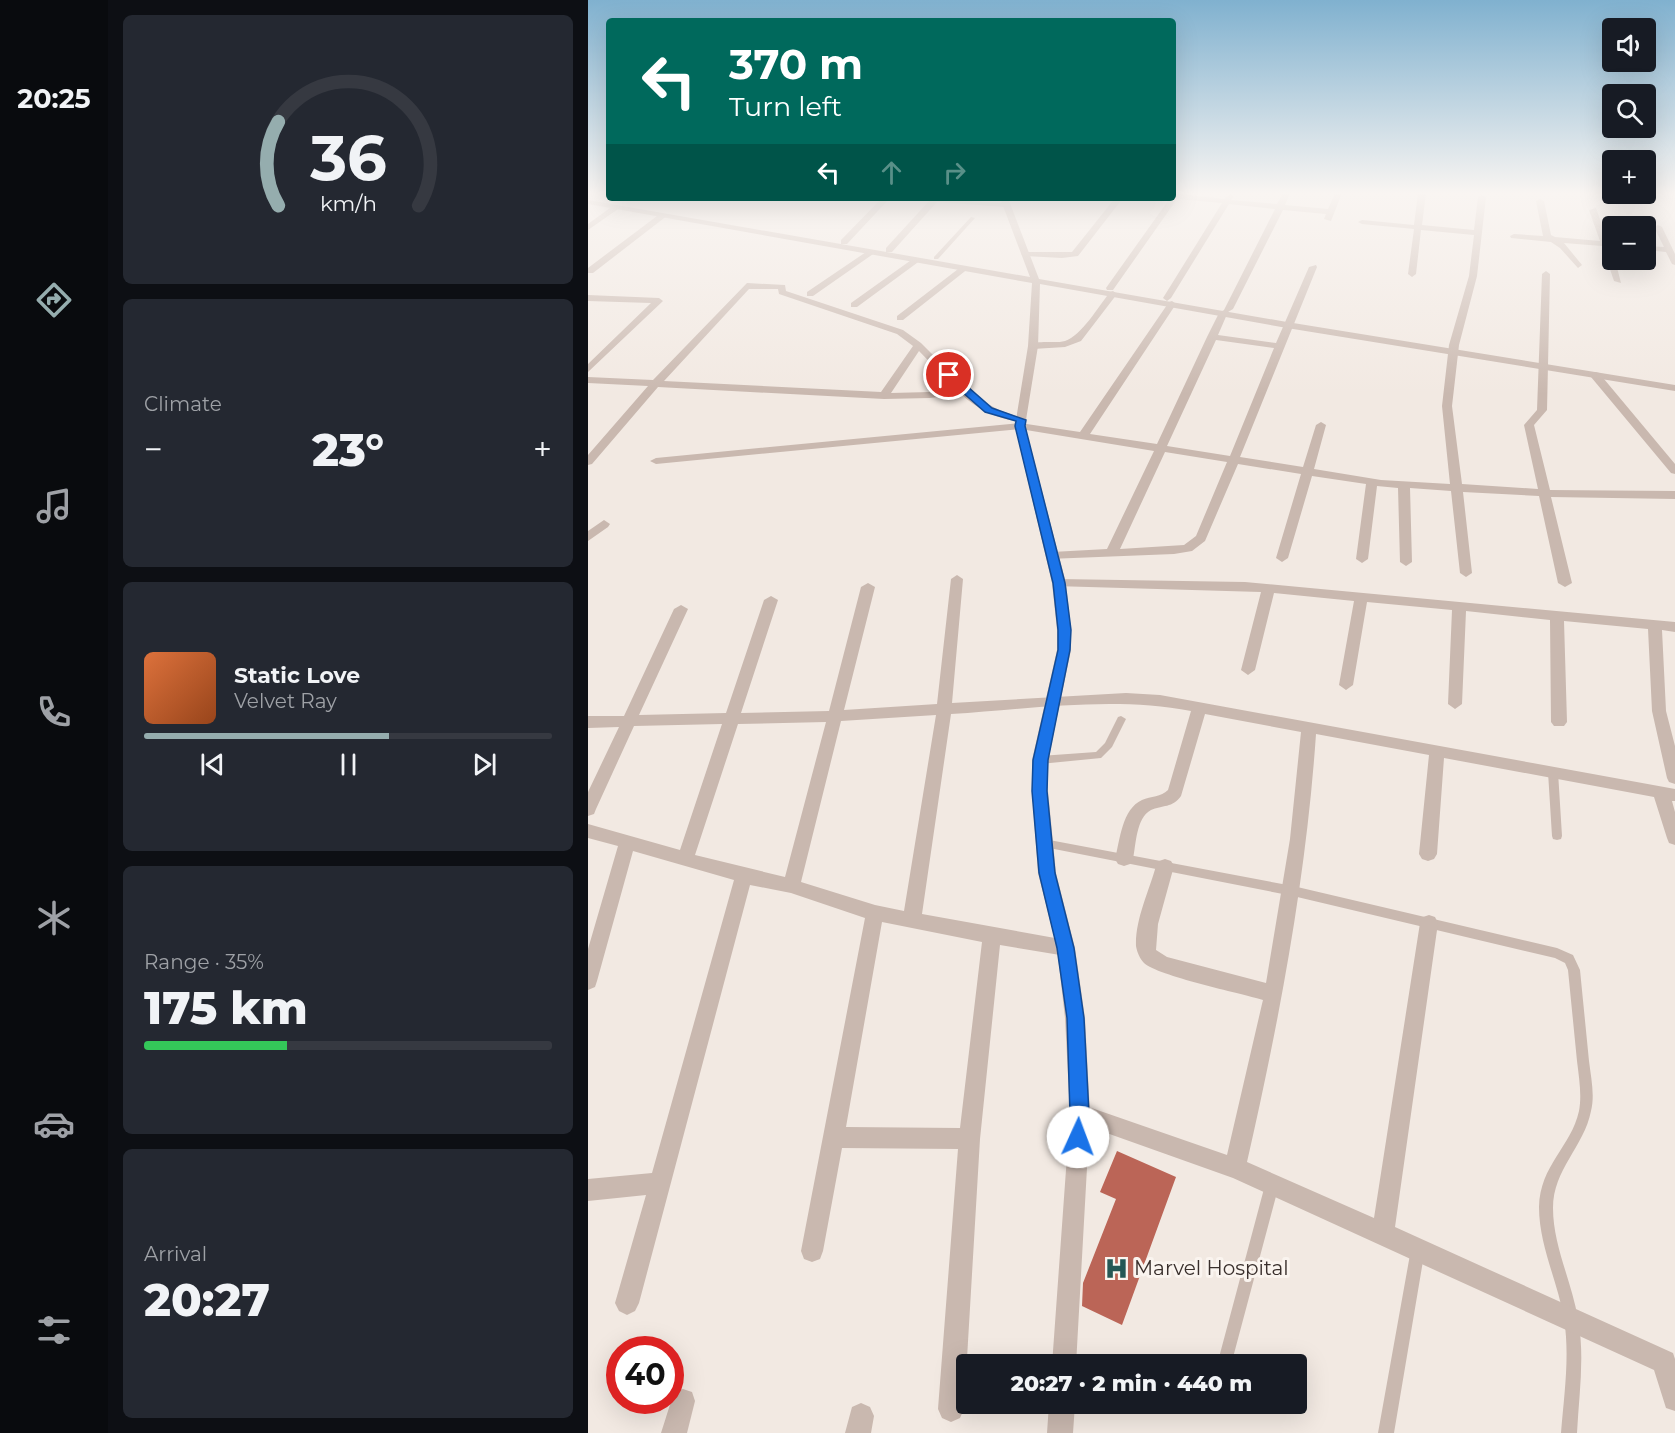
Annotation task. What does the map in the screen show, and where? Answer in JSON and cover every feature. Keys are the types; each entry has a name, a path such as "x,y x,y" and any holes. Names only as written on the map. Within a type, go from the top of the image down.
{"street":[{"path":"590,271 605,260"},
{"path":"810,294 860,260"},
{"path":"854,305 917,260 1541,363 1675,381"},
{"path":"945,260 1035,278"},
{"path":"1027,260 1035,278 1033,346 1021,423 1059,583 1064,630 1064,650 1041,760 1043,843 1047,873 1066,948 1076,1018 1080,1114 1065,1354"},
{"path":"1033,346 1065,344 1078,339 1132,260"},
{"path":"1084,435 1194,260"},
{"path":"1112,553 1212,337 1253,260"},
{"path":"1412,274 1414,260"},
{"path":"1466,573 1447,406 1454,349 1469,297 1474,260"},
{"path":"1574,260 1578,265"},
{"path":"1052,556 1174,550 1196,544 1201,538 1234,461 1288,322 1313,267"},
{"path":"900,318 965,268"},
{"path":"1615,270 1618,281"},
{"path":"1546,274 1541,363 1542,410 1529,425 1565,583"},
{"path":"588,462 747,286 782,287 782,292 888,327 911,339 964,390 996,414 1021,423 1234,461 1372,482 1544,493 1675,495"},
{"path":"588,369 659,301 589,299"},
{"path":"1212,337 1279,346"},
{"path":"884,396 918,345"},
{"path":"1541,363 1595,375 1675,388"},
{"path":"1595,375 1675,471"},
{"path":"588,380 884,396 930,395 964,390"},
{"path":"656,461 1021,423"},
{"path":"1282,558 1321,425"},
{"path":"1362,559 1372,482"},
{"path":"1404,484 1406,562"},
{"path":"588,537 604,524"},
{"path":"912,920 944,711 957,579"},
{"path":"1059,583 1184,584 1269,588 1675,627"},
{"path":"791,886 837,716 868,587"},
{"path":"1248,670 1269,588"},
{"path":"1346,685 1361,597"},
{"path":"685,860 771,600"},
{"path":"1455,704 1460,606"},
{"path":"588,809 681,609"},
{"path":"1557,617 1559,722"},
{"path":"1654,626 1659,711 1675,778"},
{"path":"588,722 837,716 1126,698 1160,700 1668,794 1675,838"},
{"path":"1124,859 1135,818 1140,809 1149,803 1165,802 1172,798 1200,707"},
{"path":"1235,1168 1274,994 1293,891 1305,797 1309,727"},
{"path":"1428,854 1437,750"},
{"path":"588,831 744,876 791,886 875,912 992,936 1066,948"},
{"path":"588,981 627,844"},
{"path":"1165,866 1146,938 1145,950 1152,958 1166,965 1274,994"},
{"path":"627,1303 744,876"},
{"path":"812,1251 875,912"},
{"path":"1383,1233 1429,923"},
{"path":"951,1408 969,1139 992,936"},
{"path":"1080,1114 1235,1168 1664,1362 1675,1400"},
{"path":"834,1137 969,1139"},
{"path":"588,1190 660,1183"},
{"path":"674,1433 680,1414"},
{"path":"1060,1433 1061,1414"}],"lane":[{"path":"1041,760 1098,755 1109,745 1121,719"},
{"path":"1553,772 1557,836"},
{"path":"1043,843 1293,891 1557,953 1569,959 1574,970 1586,1089 1585,1114 1578,1131 1557,1163 1547,1194 1548,1220 1558,1271 1571,1318 1574,1351 1569,1433"},
{"path":"1227,1354 1272,1184"},
{"path":"1386,1433 1418,1249"}],"building":[{"path":"1117,1151 1176,1177 1122,1325 1082,1306 1083,1283 1116,1199 1100,1192"}],"place":[{"name":"Marvel Hospital","path":"1116,1268"}],"route":[{"path":"949,375 988,410 1021,420 1020,426 1059,583 1064,650 1046,729 1041,760 1040,791 1047,873 1066,948 1076,1018 1080,1114 1078,1137"}]}
